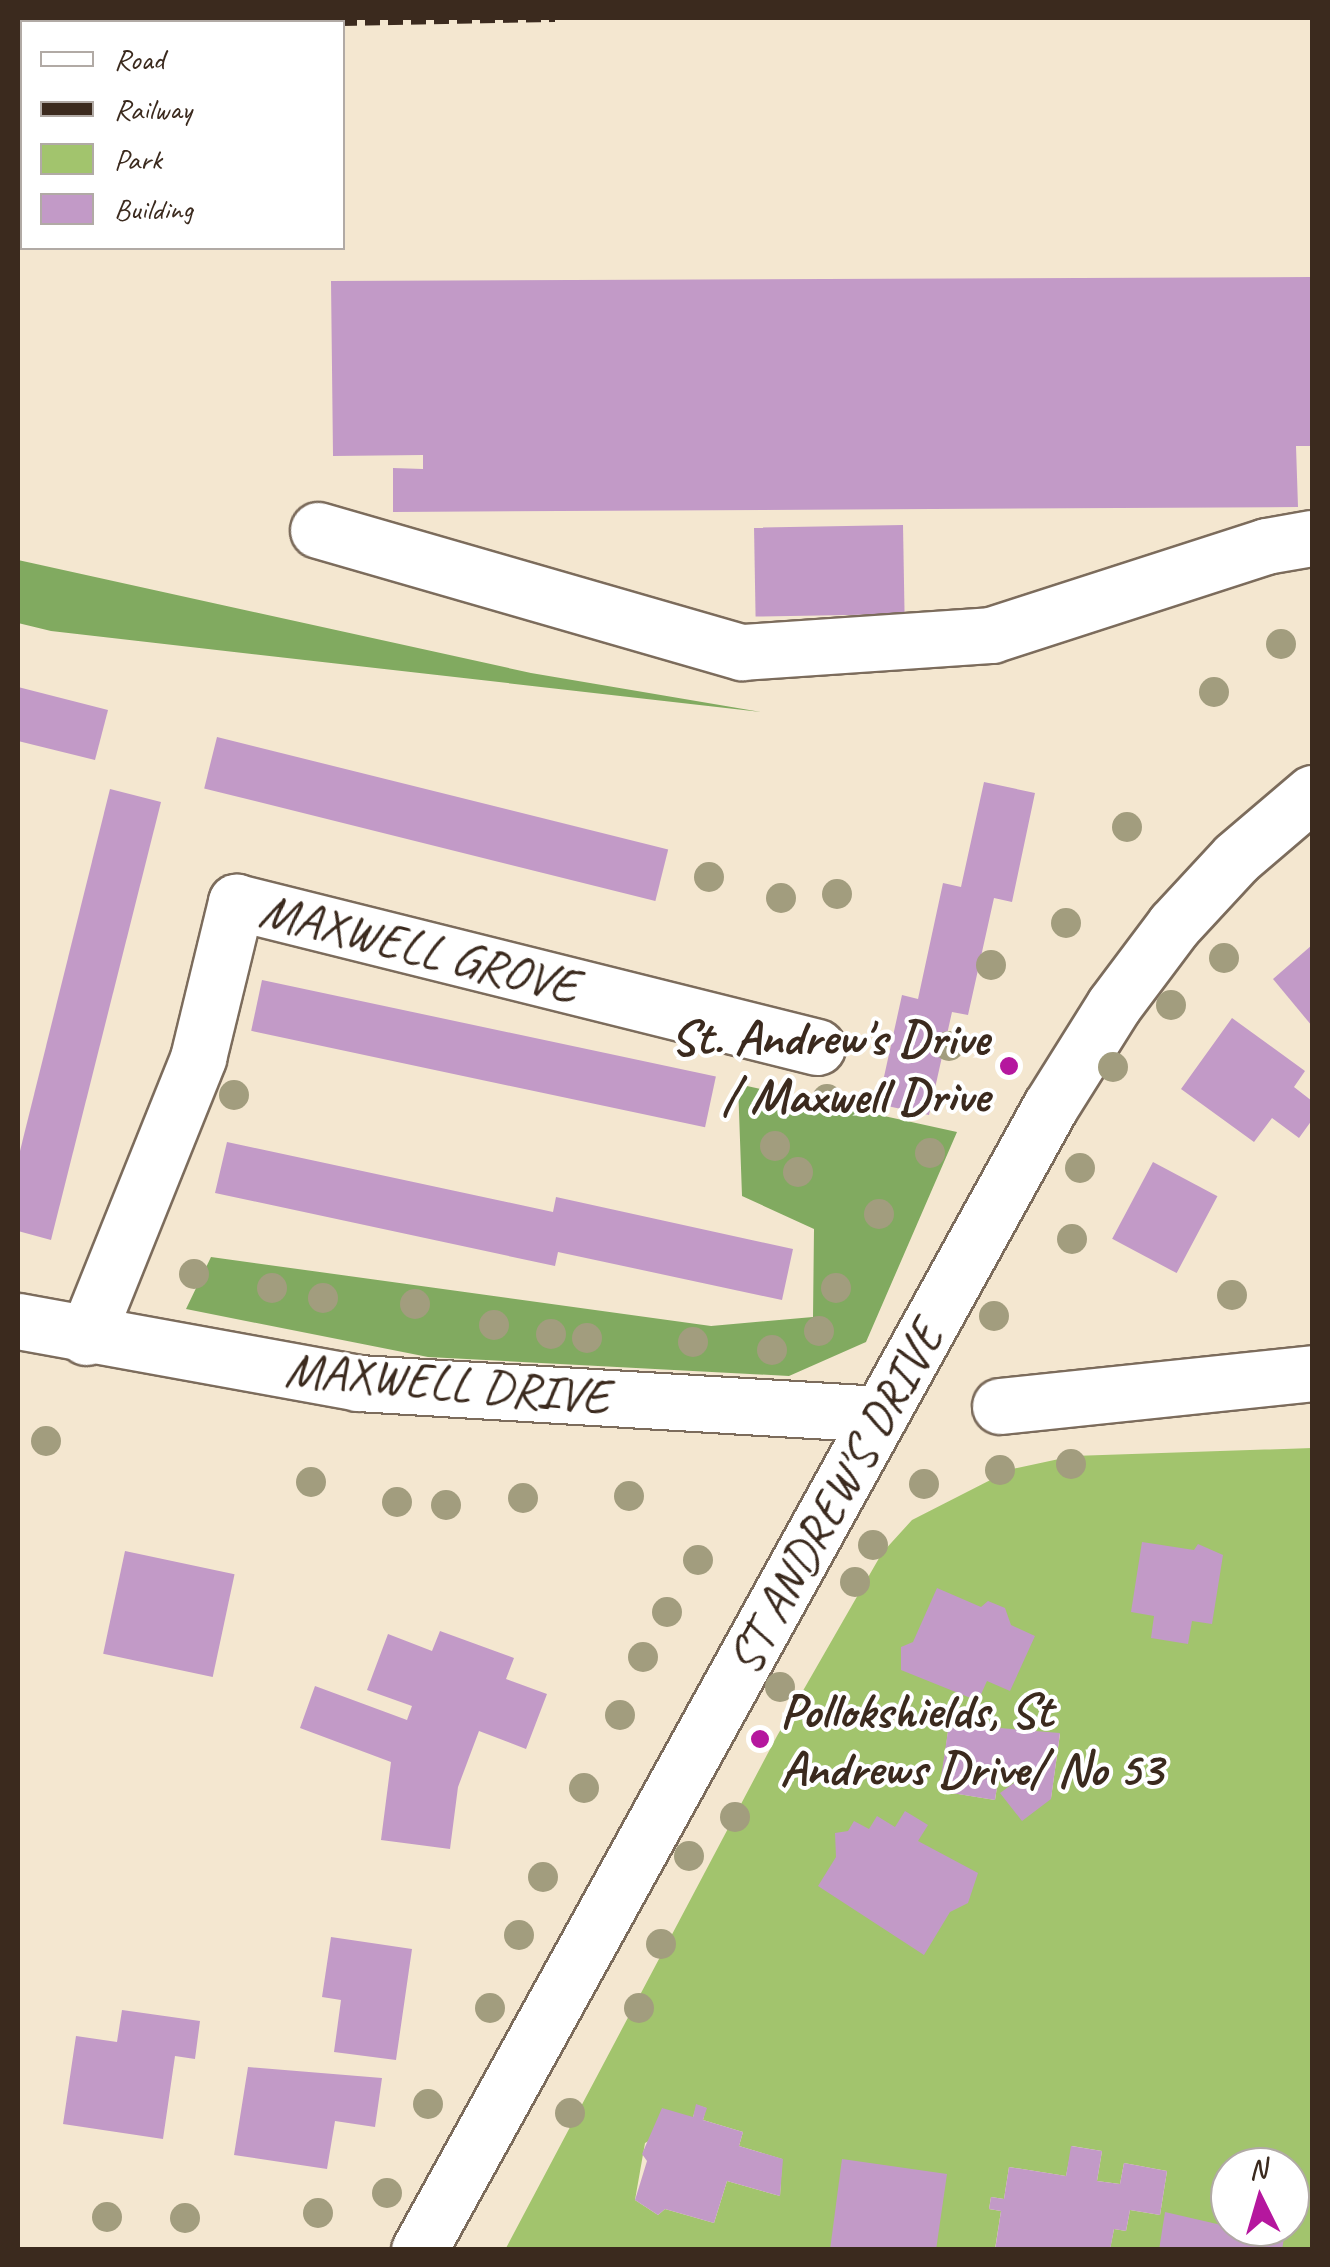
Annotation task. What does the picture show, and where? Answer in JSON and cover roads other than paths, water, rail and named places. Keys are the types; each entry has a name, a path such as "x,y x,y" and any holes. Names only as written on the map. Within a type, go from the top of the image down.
{"street":[{"path":"318,530 742,652 991,634 1266,546 1312,538"},
{"name":"ST ANDREW'S DRIVE","path":"418,2250 880,1414 1114,1004 1236,858 1312,792"},
{"name":"MAXWELL GROVE","path":"86,1337 198,1058 236,902 817,1047"},
{"name":"MAXWELL DRIVE","path":"18,1322 358,1384 880,1414"},
{"path":"1000,1406 1312,1374"}],"railway":[{"path":"184,20 210,18"},
{"path":"345,22 555,18"}],"place":[{"name":"St. Andrew's Drive / Maxwell Drive","path":"1009,1066"},
{"name":"Pollokshields, St Andrews Drive/ No 53","path":"760,1739"}]}
